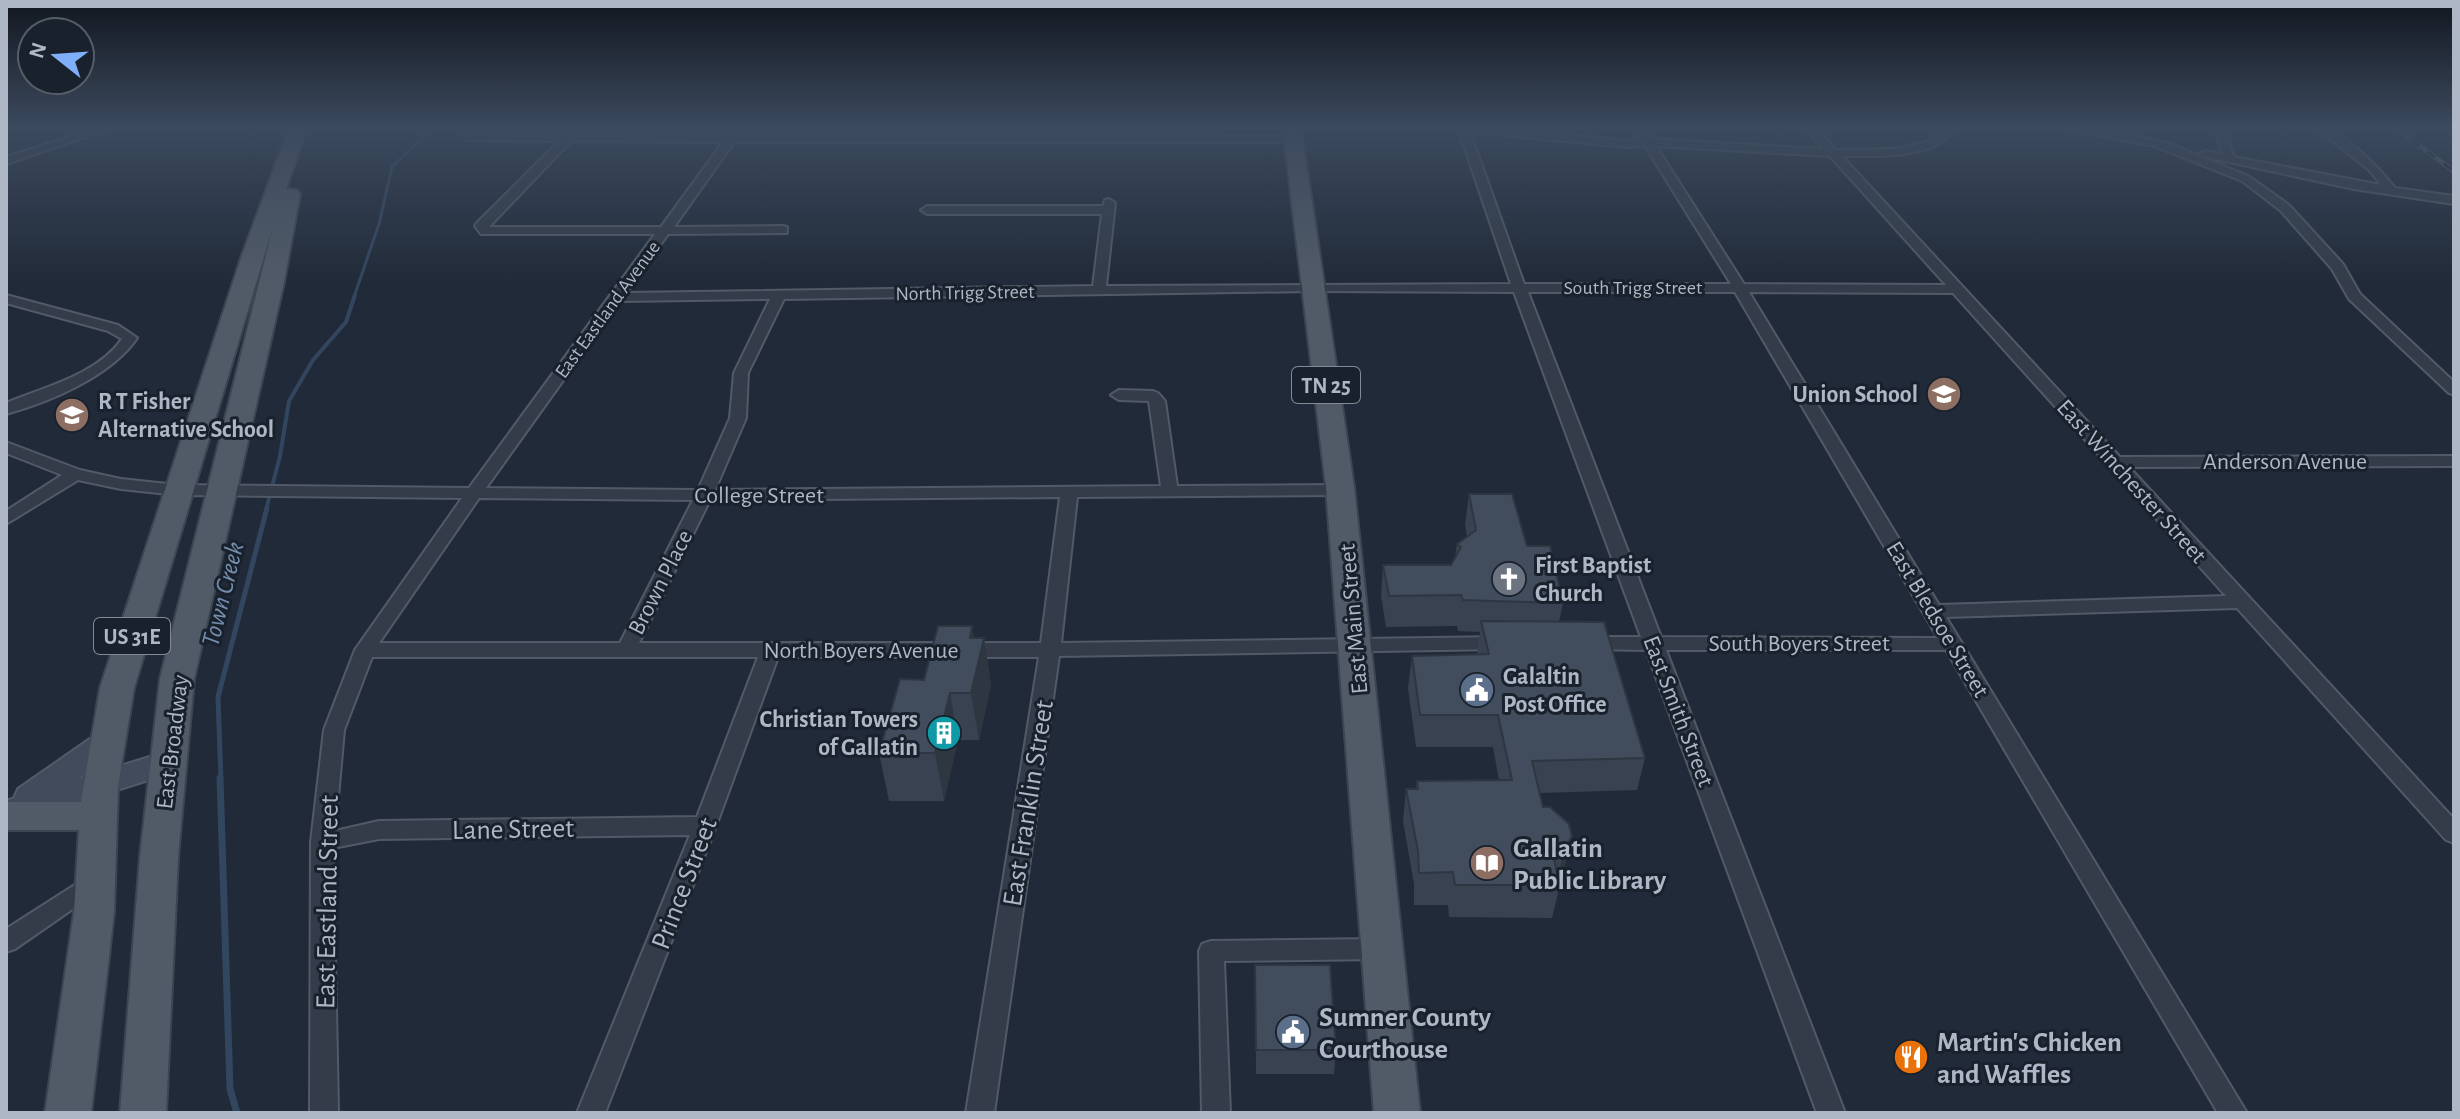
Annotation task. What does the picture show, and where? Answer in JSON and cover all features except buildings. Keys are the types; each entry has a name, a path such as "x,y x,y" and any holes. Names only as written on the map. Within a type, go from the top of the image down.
{"main road":[{"name":"East Broadway","path":"95,896 98,801 117,688 252,258 281,180"},
{"name":"East Broadway","path":"143,1113 159,857 177,679 273,282 289,180"},
{"name":"East Main Street","path":"1299,180 1341,490 1379,949 1397,1113"},
{"path":"6,813 108,742"},
{"path":"6,813 98,801 169,762"},
{"name":"US 31E","path":"68,1113 95,896"}],"street":[{"path":"526,180 481,226 485,231 783,230"},
{"name":"East Eastland Avenue","path":"475,491 701,180"},
{"name":"East Smith Street","path":"1482,180 1519,287 1831,1113"},
{"name":"East Bledsoe Street","path":"1672,180 1739,287 2233,1113"},
{"name":"East Winchester Street","path":"1857,180 2454,834"},
{"path":"2248,180 2285,208 2338,267 2354,296 2454,390"},
{"path":"2334,180 2454,200"},
{"path":"2383,180 2392,192"},
{"path":"927,210 1109,206 1099,289"},
{"name":"South Trigg Street","path":"1312,287 1955,289"},
{"name":"North Trigg Street","path":"618,297 1312,287"},
{"name":"Brown Place","path":"627,648 704,495 738,418 741,373 779,295"},
{"path":"6,299 113,328 130,338 126,347 106,363 6,409"},
{"path":"1119,395 1153,396 1157,401 1170,493"},
{"path":"6,447 75,474"},
{"name":"Anderson Avenue","path":"2116,462 2454,461"},
{"path":"6,519 75,474"},
{"name":"College Street","path":"75,474 121,484 177,490 704,495 1341,490"},
{"name":"East Eastland Street","path":"324,1113 322,842 334,730 365,650 475,491"},
{"name":"East Franklin Street","path":"980,1113 1050,650 1069,493"},
{"path":"1933,611 2242,602"},
{"path":"1356,643 1527,643"},
{"name":"North Boyers Avenue","path":"365,650 1050,650 1356,643"},
{"name":"South Boyers Street","path":"1573,643 1953,644"},
{"name":"Prince Street","path":"591,1113 705,826 770,651"},
{"name":"Lane Street","path":"322,842 379,830 705,826"},
{"path":"6,942 95,896"},
{"path":"1216,1113 1211,951 1379,949"}],"waterway":[{"name":"Town Creek","path":"354,297 379,224 389,180"},
{"name":"Town Creek","path":"266,510 280,456 289,401 313,360 346,322 355,295"},
{"name":"Town Creek","path":"221,780 218,697 267,508"},
{"name":"Town Creek","path":"220,778 230,1089 237,1113"}],"place":[{"name":"Union School","path":"1944,394"},
{"name":"R T Fisher Alternative School","path":"72,415"},
{"name":"First Baptist Church","path":"1509,579"},
{"name":"Galaltin Post Office","path":"1477,690"},
{"name":"Christian Towers of Gallatin","path":"944,733"},
{"name":"Gallatin Public Library","path":"1487,863"},
{"name":"Sumner County Courthouse","path":"1293,1032"},
{"name":"Martin's Chicken and Waffles","path":"1911,1057"}]}
